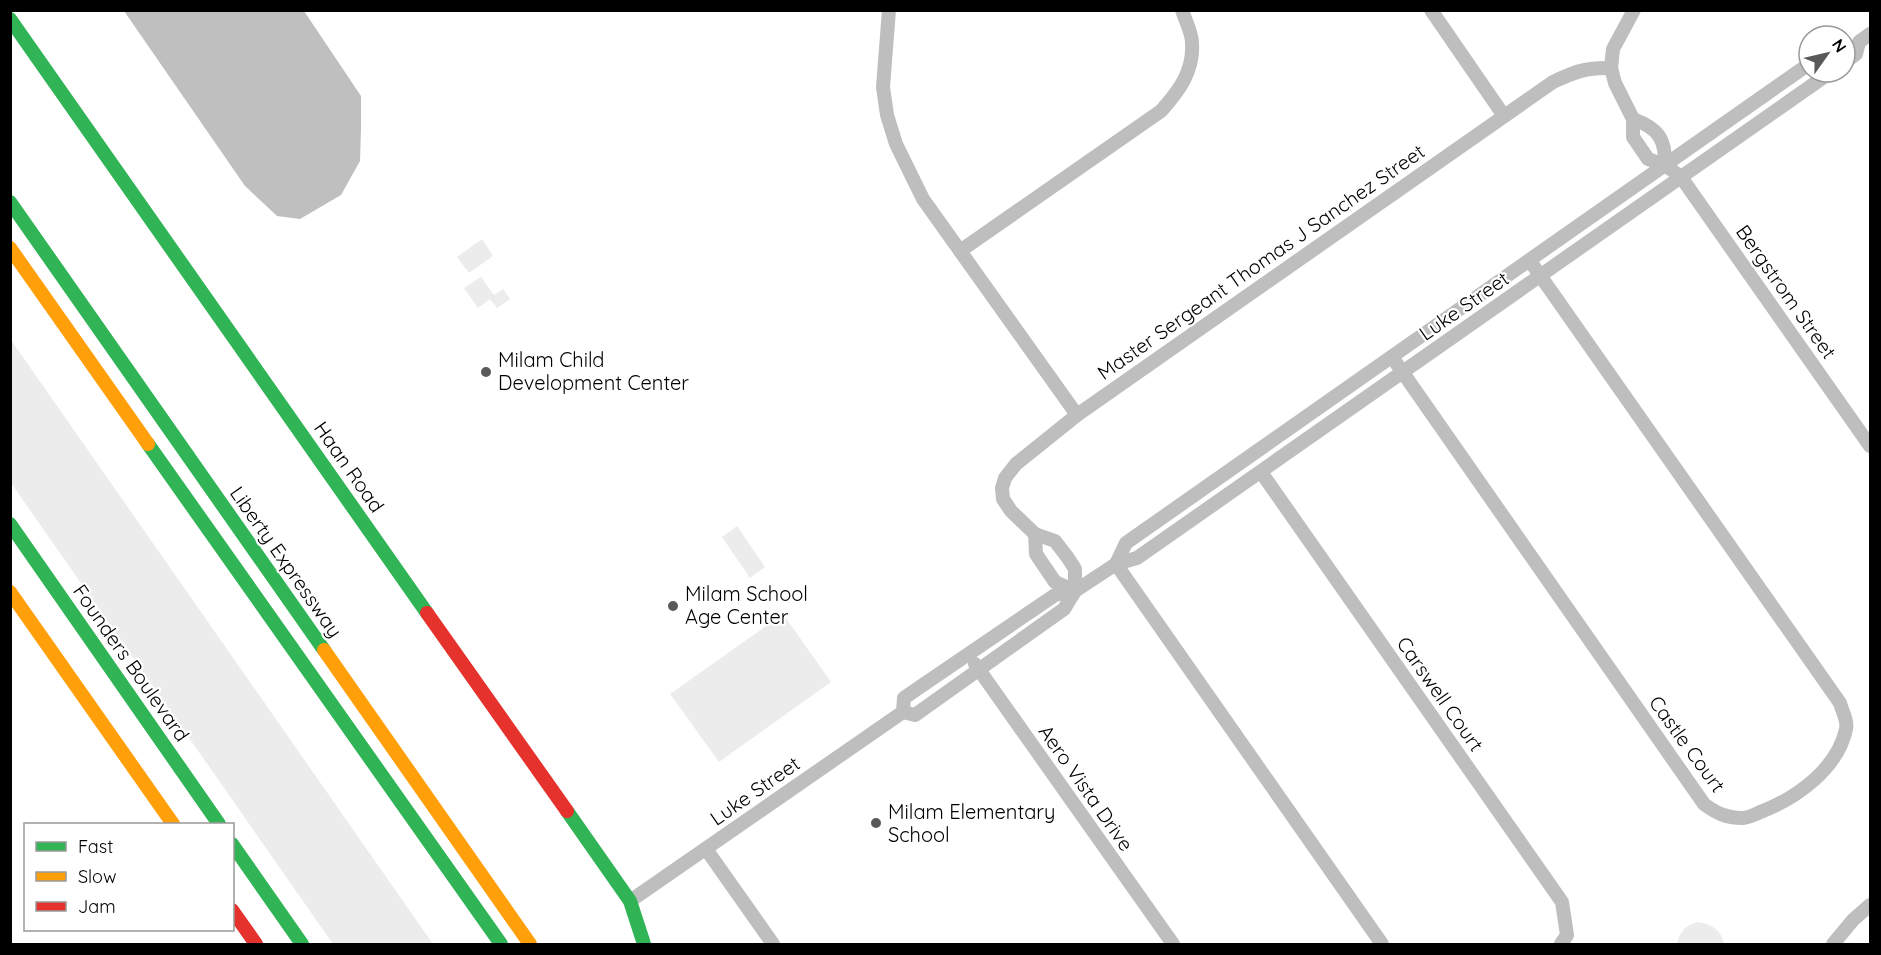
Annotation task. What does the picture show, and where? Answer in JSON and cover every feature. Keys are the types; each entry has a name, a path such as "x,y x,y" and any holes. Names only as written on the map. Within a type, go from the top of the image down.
{"main road":[{"name":"Haan Road","path":"10,19 630,901 644,945"},
{"name":"Liberty Expressway","path":"10,202 530,945"},
{"path":"10,248 501,945"},
{"name":"Founders Boulevard","path":"10,524 218,823"},
{"path":"10,592 172,823"},
{"path":"234,847 302,945"},
{"path":"234,913 256,945"}],"street":[{"path":"889,10 883,87 887,115 896,144 923,199 1077,416"},
{"path":"960,251 1161,111 1179,92 1190,69 1192,42 1182,10"},
{"path":"1431,10 1504,116"},
{"path":"1611,68 1613,49 1634,10"},
{"name":"Master Sergeant Thomas J Sanchez Street","path":"1075,591 1075,568 1055,541 1035,534 1011,511 1003,499 1002,488 1005,478 1016,464 1077,416 1553,82 1576,70 1611,68"},
{"name":"Bergstrom Street","path":"1611,68 1615,83 1633,119 1633,137 1648,159 1665,165 1681,177 1870,446"},
{"name":"Luke Street","path":"1116,564 1126,543 1797,72"},
{"name":"Luke Street","path":"903,712 904,698 1055,595 1075,591 1116,564 1137,558 1814,84"},
{"path":"1633,119 1650,125 1665,146 1665,165"},
{"name":"Castle Court","path":"1392,357 1704,804 1720,816 1744,818 1770,808 1798,792 1822,773 1838,752 1847,727 1840,703 1530,261"},
{"name":"Carswell Court","path":"1261,472 1562,902 1567,935 1561,945"},
{"path":"1035,534 1036,554 1055,582 1075,591"},
{"path":"1116,564 1382,945"},
{"name":"Luke Street","path":"630,901 903,712 915,715 1064,609 1075,591"},
{"name":"Aero Vista Drive","path":"968,654 1173,945"},
{"path":"706,849 773,945"},
{"path":"1833,945 1853,920 1870,905"}],"shaded area":[{"path":"124,11 304,11 361,96 360,161 341,195 300,219 277,216 245,186"},
{"path":"482,239 493,256 469,273 457,257"},
{"path":"481,277 494,295 503,289 510,299 497,308 490,299 478,308 464,288"},
{"path":"11,340 433,944 333,944 11,483"},
{"path":"737,526 765,567 750,578 722,537"},
{"path":"783,614 831,682 719,762 670,694"},
{"path":"1698,922 1715,928 1724,944 1677,944 1684,930"}],"traffic: fast":[{"path":"10,19 427,613"},
{"path":"10,202 324,650"},
{"path":"148,444 501,944"},
{"path":"10,524 218,823"},
{"path":"567,811 630,901 644,944"},
{"path":"234,847 302,944"}],"traffic: slow":[{"path":"10,248 148,444"},
{"path":"10,592 172,823"},
{"path":"324,650 530,944"}],"traffic: jam":[{"path":"427,613 567,811"},
{"path":"234,913 256,944"}],"place":[{"name":"Milam Child Development Center","path":"486,372"},
{"name":"Milam School Age Center","path":"673,606"},
{"name":"Milam Elementary School","path":"876,823"}]}
